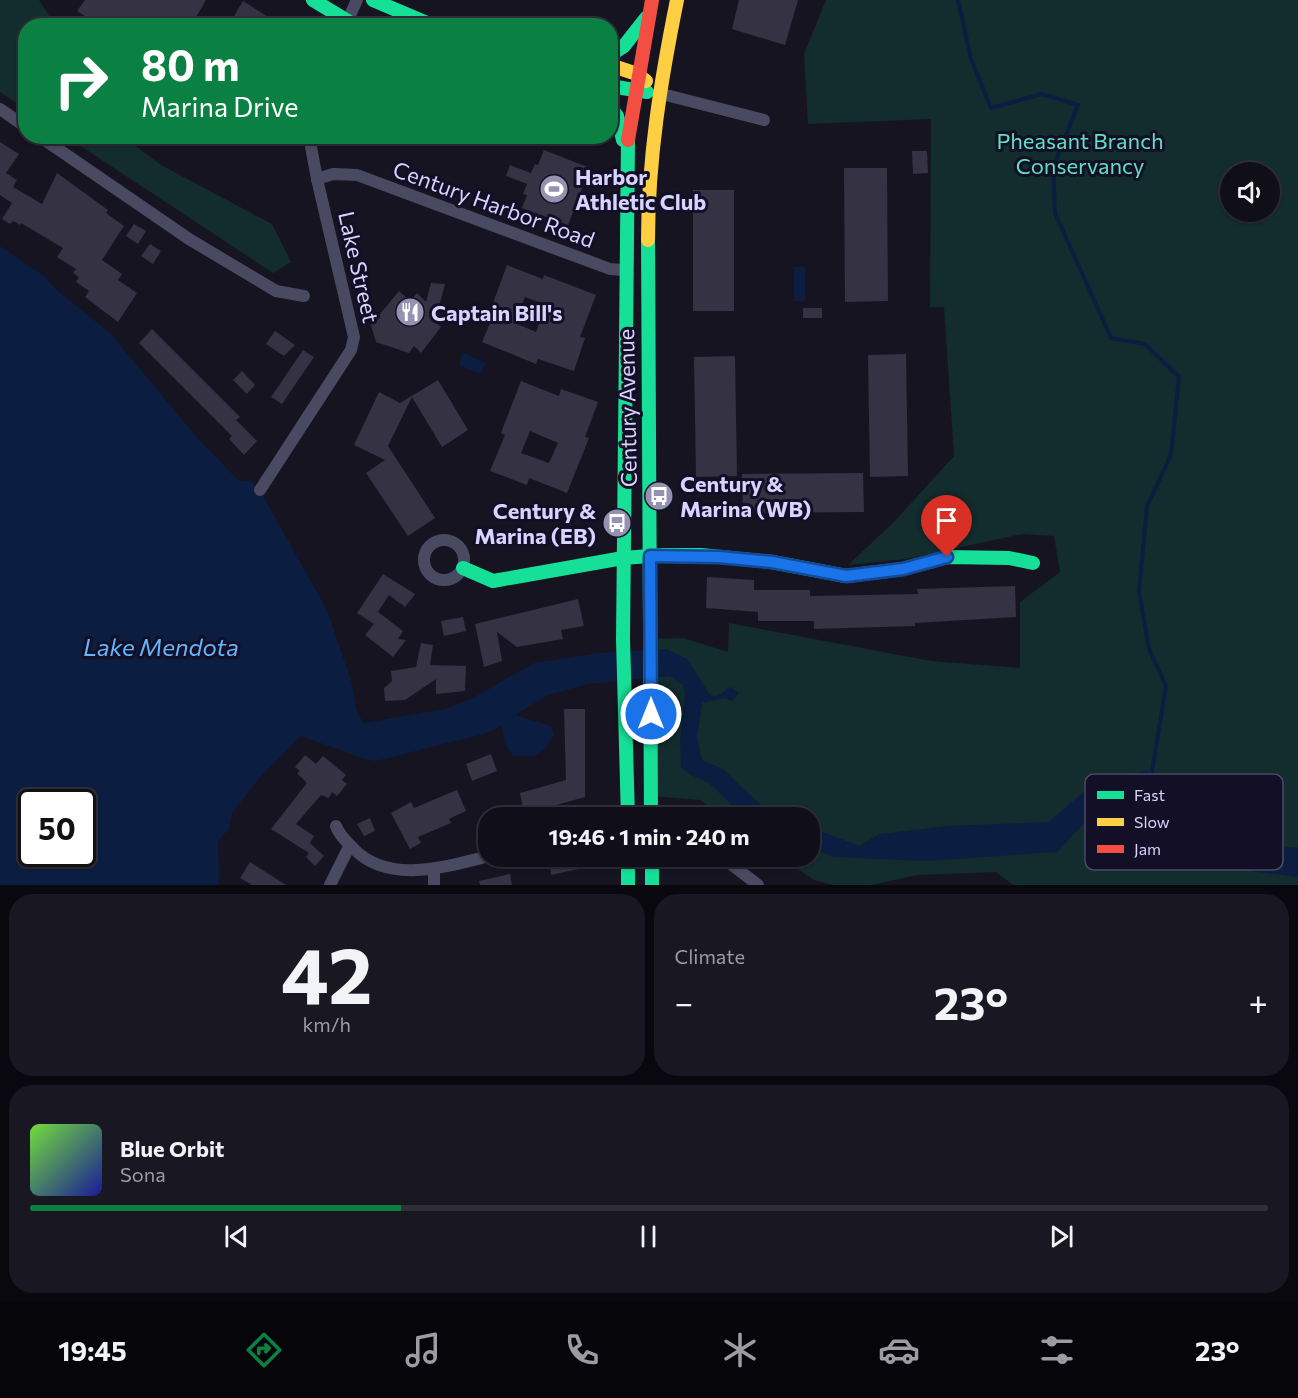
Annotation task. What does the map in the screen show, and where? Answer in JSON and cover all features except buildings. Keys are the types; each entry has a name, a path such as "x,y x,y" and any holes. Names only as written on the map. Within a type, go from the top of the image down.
{"main road":[{"path":"313,0 340,18"},
{"path":"373,0 415,18"},
{"name":"Century Avenue","path":"628,807 623,631 623,270 626,150 652,0"},
{"name":"Century Avenue","path":"651,807 648,206 658,93 677,0"},
{"path":"618,50 624,46 648,14"},
{"path":"618,68 638,74 658,93"},
{"path":"618,88 658,93"},
{"path":"618,120 626,150"},
{"path":"463,568 481,578 493,581 623,558 650,556 701,555 742,559 846,576 903,569 947,557 1009,558 1033,563"},
{"path":"628,867 628,885"},
{"path":"652,867 652,885"}],"street":[{"path":"351,18 357,0"},
{"path":"658,93 764,120"},
{"path":"0,109 18,121"},
{"path":"51,144 199,245 276,291 304,296"},
{"name":"Lake Street","path":"260,490 351,350 354,337 310,144"},
{"name":"Century Harbor Road","path":"317,179 333,174 357,175 610,269 623,270"},
{"path":"336,826 350,845 372,865 393,872 434,870 478,859"},
{"path":"330,885 350,845"},
{"path":"738,867 758,885"},
{"path":"434,870 434,885"}],"green space":[{"path":"0,0 39,0 51,18 18,18 18,104 0,92"},
{"name":"Pheasant Branch Conservancy","path":"826,0 1298,0 1298,885 1013,885 996,872 917,875 872,885 834,885 814,880 795,867 820,867 820,807 710,807 700,800 651,796 650,639 683,638 728,652 729,623 931,661 1020,668 1020,602 1060,572 1054,536 1022,534 906,559 848,565 894,522 954,456 944,307 930,307 931,119 808,124 804,54"},
{"path":"78,144 133,144 161,165 272,224 291,262 273,273"}],"water":[{"name":"Lake Mendota","path":"0,246 44,276 59,292 110,333 199,440 239,481 251,481 259,489 327,610 351,680 357,713 364,723 445,709 471,699 534,663 599,653 667,649 687,659 710,695 719,695 731,687 739,693 732,701 724,698 702,703 697,737 702,760 723,769 763,807 734,807 709,783 691,775 681,767 680,741 685,692 683,685 670,676 588,684 548,695 515,715 551,726 554,735 545,749 534,756 513,756 505,744 502,725 487,733 376,761 301,736 261,776 232,813 229,829 218,841 219,885 0,885"},
{"path":"794,267 805,267 805,301 794,301"},
{"path":"463,353 486,363 480,374 459,365"},
{"path":"1146,771 1154,774 1131,774"},
{"path":"1085,791 1085,822 1057,852 927,861 834,857 820,851 820,832 859,846 880,834 947,826 1049,822"},
{"path":"1283,847 1298,847 1298,877 1241,870 1283,870"}],"waterway":[{"path":"958,0 971,59 991,108 1042,94 1078,105 1053,167 1055,213 1111,338 1145,344 1179,377 1171,455 1147,506 1139,591 1149,649 1166,686 1151,774"}],"traffic: fast":[{"path":"313,0 343,18"},
{"path":"373,0 415,18"},
{"path":"618,50 624,46 646,18"},
{"path":"618,87 647,92"},
{"path":"618,120 623,140"},
{"path":"628,140 623,639 628,807"},
{"path":"648,240 651,807"},
{"path":"463,568 493,581 623,558 663,555 701,555 772,562 846,576 903,569 947,557 1009,558 1033,563"},
{"path":"628,867 628,885"},
{"path":"652,867 652,885"}],"traffic: slow":[{"path":"648,240 650,179 656,119 677,0"},
{"path":"618,68 637,74 646,81"}],"traffic: jam":[{"path":"628,140 652,0"}],"place":[{"name":"Harbor Athletic Club","path":"554,189"},
{"name":"Captain Bill's","path":"410,312"},
{"name":"Century & Marina (WB)","path":"659,496"},
{"name":"Century & Marina (EB)","path":"617,523"}],"route":[{"path":"651,714 650,556 701,555 772,562 846,576 903,569 947,557"}]}
